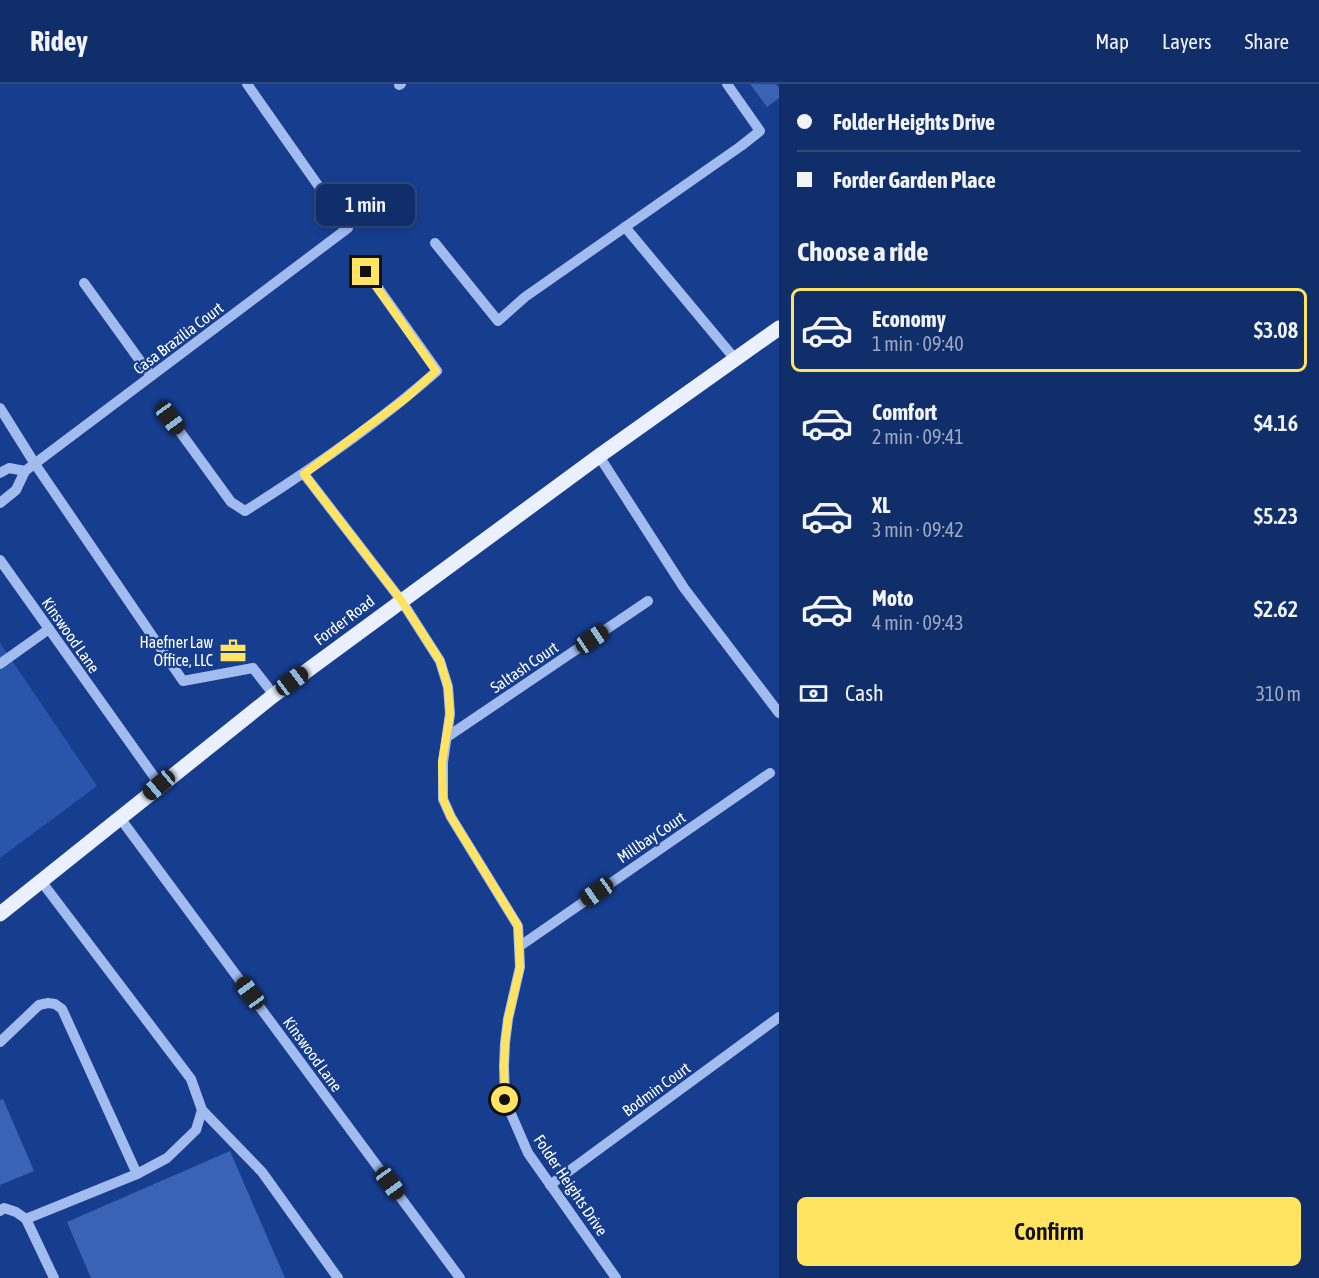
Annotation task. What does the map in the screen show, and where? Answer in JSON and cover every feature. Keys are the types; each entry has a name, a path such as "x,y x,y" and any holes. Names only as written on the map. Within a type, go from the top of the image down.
{"main road":[{"name":"Forder Road","path":"0,914 274,695 599,456 779,328"}],"street":[{"name":"Casa Brazilia Court","path":"0,503 16,490 25,471 348,228 247,84"},
{"path":"435,243 498,321 525,297 760,131 727,84"},
{"path":"625,227 735,359"},
{"path":"170,418 231,502 245,511 304,474 406,398 436,371 366,272"},
{"path":"84,283 152,376"},
{"path":"0,408 35,464 183,681 253,668 274,695"},
{"path":"599,456 684,588 779,713"},
{"path":"0,473 9,468 25,471"},
{"name":"Folder Heights Drive","path":"304,474 401,600 440,661 448,687 450,714 442,762 443,799 451,817 518,926 520,967 505,1043 505,1100 528,1153 616,1278"},
{"name":"Kinswood Lane","path":"0,560 159,785"},
{"name":"Saltash Court","path":"447,736 648,601"},
{"path":"0,664 49,629"},
{"name":"Millbay Court","path":"520,945 770,773"},
{"name":"Kinswood Lane","path":"120,818 460,1278"},
{"path":"41,881 191,1079 202,1110 262,1172 338,1278"},
{"path":"0,1042 39,1005 48,1003 62,1009 137,1174"},
{"name":"Bodmin Court","path":"550,1185 779,1017"},
{"path":"26,1219 137,1174 167,1158 196,1130 202,1110"},
{"path":"0,1211 4,1208 26,1219 54,1278"}],"shaded area":[{"path":"0,643 97,786 0,858"}],"building":[{"path":"750,84 776,84 779,88 779,98 767,107"},
{"path":"3,1099 34,1171 0,1185 0,1100"},
{"path":"230,1151 285,1278 91,1278 67,1222"}],"place":[{"name":"Haefner Law Office, LLC","path":"233,651"}],"route":[{"path":"366,272 436,371 406,398 304,474 401,600 440,661 448,687 450,714 442,762 443,799 451,817 518,926 520,967 505,1043 505,1100"}]}
